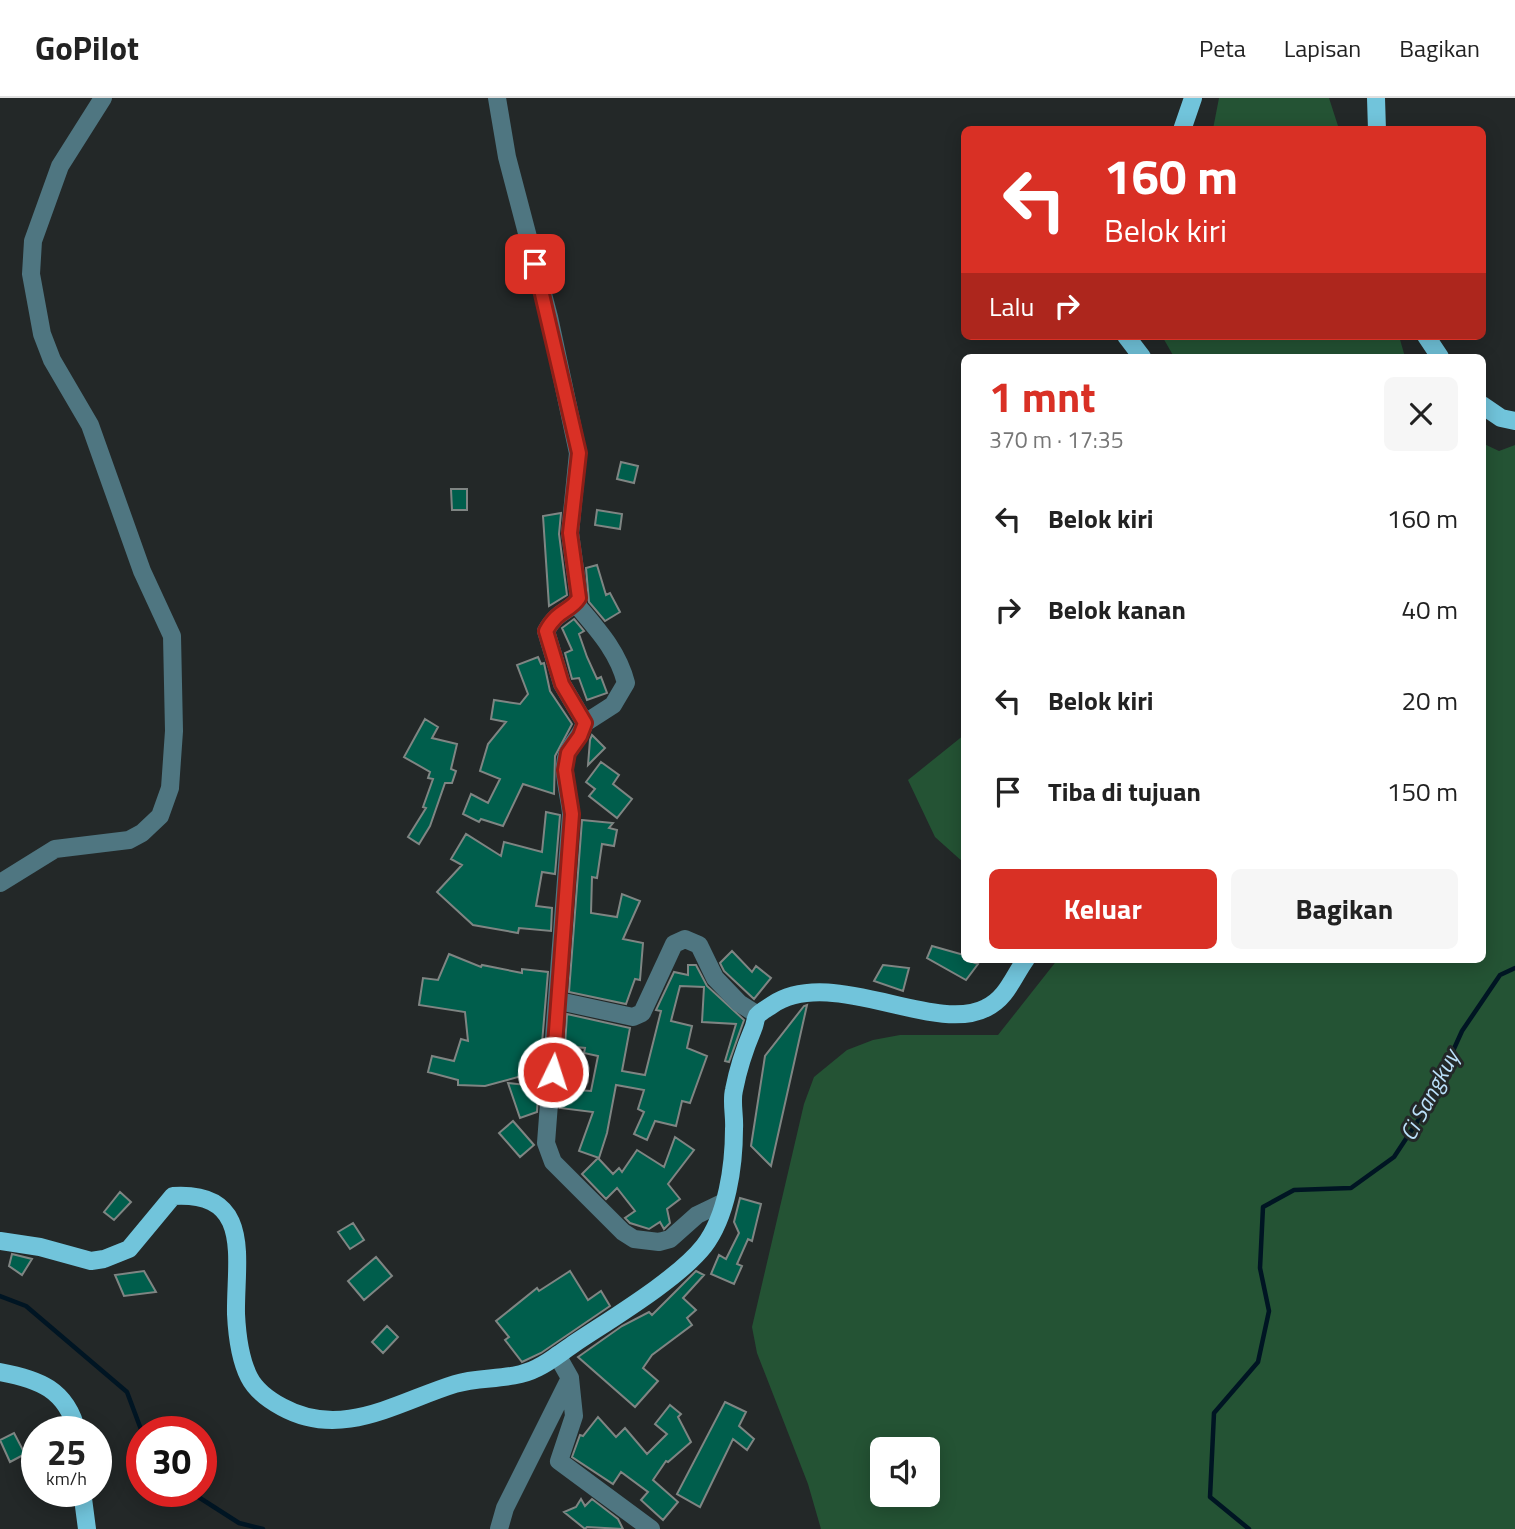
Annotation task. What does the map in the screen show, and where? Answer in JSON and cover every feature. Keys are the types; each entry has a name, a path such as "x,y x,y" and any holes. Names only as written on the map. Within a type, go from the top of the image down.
{"main road":[{"path":"1183,126 1193,98"},
{"path":"1376,98 1377,126"},
{"path":"1129,340 1140,354"},
{"path":"1486,407 1501,418 1515,421"},
{"path":"0,1241 40,1247 91,1261 104,1259 129,1249 173,1196 191,1195 210,1200 226,1214 236,1235 240,1265 236,1316 240,1351 250,1378 270,1400 314,1419 342,1422 369,1416 458,1383 536,1369 692,1260 712,1234 724,1202 734,1130 733,1091 743,1050 758,1015 786,995 812,992 871,998 964,1016 986,1008 1004,996 1024,963"},
{"path":"0,1372 33,1378 47,1386 70,1416"},
{"path":"84,1507 87,1529"}],"street":[{"path":"0,883 55,849 129,840 142,833 160,816 170,788 174,731 172,636 142,571 90,425 51,360 39,324 31,274 33,241 60,166 103,98"},
{"path":"497,98 507,157 549,317 579,453 570,533 579,594 576,604 558,613 546,631 562,684 585,723"},
{"path":"576,604 608,643 621,665 626,683 613,705 585,723 568,753 565,770 572,814 546,1143 553,1162 623,1232 635,1239 659,1242 670,1238 697,1215 724,1202"},
{"path":"559,1001 633,1017 642,1013 674,944 685,939 699,945 715,978 739,1003 758,1015"},
{"path":"557,1355 570,1378 574,1416 559,1461 651,1529"},
{"path":"499,1529 505,1508 570,1378"}],"green space":[{"path":"1219,98 1329,98 1338,126 1214,126"},
{"path":"1164,340 1400,340 1404,354 1172,354"},
{"path":"1486,445 1499,451 1515,445 1515,1529 821,1529 808,1484 757,1353 752,1327 804,1104 814,1077 847,1050 873,1040 900,1035 998,1035 1055,963 1486,963"},
{"path":"961,737 961,860 935,837 908,780"}],"building":[{"path":"621,462 638,466 634,483 617,479"},
{"path":"451,489 467,489 467,510 452,510"},
{"path":"597,510 622,514 620,529 595,525"},
{"path":"561,513 559,534 567,595 549,606 543,516"},
{"path":"597,565 606,595 610,593 620,612 605,621 589,602 586,568"},
{"path":"574,619 584,631 579,634 587,657 597,679 601,677 607,693 587,700 579,678 572,679 565,653 572,650 562,628"},
{"path":"538,657 541,664 544,663 550,691 572,724 555,756 554,794 523,784 503,826 481,819 479,822 463,814 471,794 488,803 500,779 480,771 488,744 506,722 491,719 494,700 520,704 528,694 517,665"},
{"path":"425,719 438,727 432,738 457,744 451,769 456,771 452,783 445,783 430,826 419,844 408,837 426,808 423,807 433,779 428,778 430,772 404,757"},
{"path":"592,735 605,748 588,765 590,740"},
{"path":"601,762 619,775 613,784 632,799 617,818 589,796 595,789 586,782"},
{"path":"546,812 560,815 555,874 542,872 536,906 552,908 551,931 519,928 518,933 473,925 437,892 462,865 451,859 466,834 501,856 504,842 542,852"},
{"path":"582,820 613,823 609,828 617,830 614,846 602,844 597,878 592,877 591,913 617,917 622,894 640,901 623,939 643,943 640,980 635,979 626,1004 569,992"},
{"path":"932,946 961,954 961,963 978,964 966,980 927,958"},
{"path":"732,951 752,972 756,966 771,978 754,999 724,971 720,963"},
{"path":"449,954 481,967 482,965 522,973 522,969 548,972 542,1043 538,1043 541,1053 540,1071 485,1086 458,1085 458,1080 428,1072 432,1056 454,1061 461,1039 468,1041 465,1012 419,1005 423,978 438,980"},
{"path":"688,965 696,965 707,986 744,1020 729,1062 725,1061 736,1024 702,1022 704,987 680,986 671,1021 692,1026 687,1048 707,1056 690,1103 682,1101 676,1126 655,1121 647,1140 634,1134 644,1112 638,1109 644,1090 616,1085 607,1133 599,1158 579,1151 593,1112 560,1108 562,1089 591,1091 598,1056 584,1053 585,1048 565,1046 567,1014 630,1028 622,1071 645,1075 661,1011 656,1010 674,972 688,975"},
{"path":"883,965 909,968 903,991 874,981"},
{"path":"807,1005 771,1166 751,1146 765,1056"},
{"path":"508,1083 535,1086 538,1095 537,1112 520,1118"},
{"path":"513,1121 534,1145 520,1157 499,1133"},
{"path":"675,1137 694,1150 668,1184 680,1199 667,1209 670,1223 664,1229 660,1222 649,1229 630,1223 625,1218 635,1211 617,1188 606,1199 582,1174 598,1158 613,1174 619,1168 622,1172 637,1150 664,1167"},
{"path":"120,1192 131,1202 114,1220 104,1212"},
{"path":"740,1198 761,1204 752,1241 748,1239 737,1264 742,1266 734,1284 711,1274 719,1255 726,1259 739,1233 734,1222"},
{"path":"353,1223 364,1240 350,1249 338,1232"},
{"path":"12,1254 32,1259 22,1275 9,1266"},
{"path":"376,1257 392,1276 364,1300 348,1281"},
{"path":"144,1271 156,1292 124,1296 115,1275"},
{"path":"570,1271 588,1300 601,1291 610,1306 541,1353 522,1362 505,1340 509,1337 496,1321 537,1288 539,1291"},
{"path":"696,1271 704,1275 683,1298 696,1310 687,1318 692,1325 652,1355 643,1368 658,1381 635,1407 578,1357 622,1326 649,1312 652,1315"},
{"path":"387,1326 398,1337 383,1353 372,1342"},
{"path":"725,1402 746,1412 739,1426 754,1439 747,1450 733,1439 700,1507 677,1494"},
{"path":"670,1405 681,1414 678,1417 691,1442 666,1461 653,1480 678,1502 663,1520 641,1500 648,1492 621,1472 613,1484 572,1457 580,1435 583,1436 598,1417 616,1437 625,1428 647,1454 667,1434 655,1424"},
{"path":"14,1433 21,1446 21,1456 10,1462 0,1440"},
{"path":"581,1499 585,1506 592,1499 618,1519 623,1529 585,1529 564,1512 576,1507"}],"waterway":[{"name":"Ci Sangkuy","path":"1249,1529 1210,1497 1214,1413 1258,1362 1269,1311 1260,1268 1263,1207 1294,1190 1351,1188 1394,1157 1429,1104 1462,1031 1500,975 1515,968"},
{"path":"0,1296 26,1306 127,1392 136,1416"},
{"path":"214,1507 239,1523 263,1529"}],"route":[{"path":"535,264 579,453 570,533 579,598 576,604 558,613 546,631 562,684 585,723 568,753 565,770 572,814 553,1072"}]}
